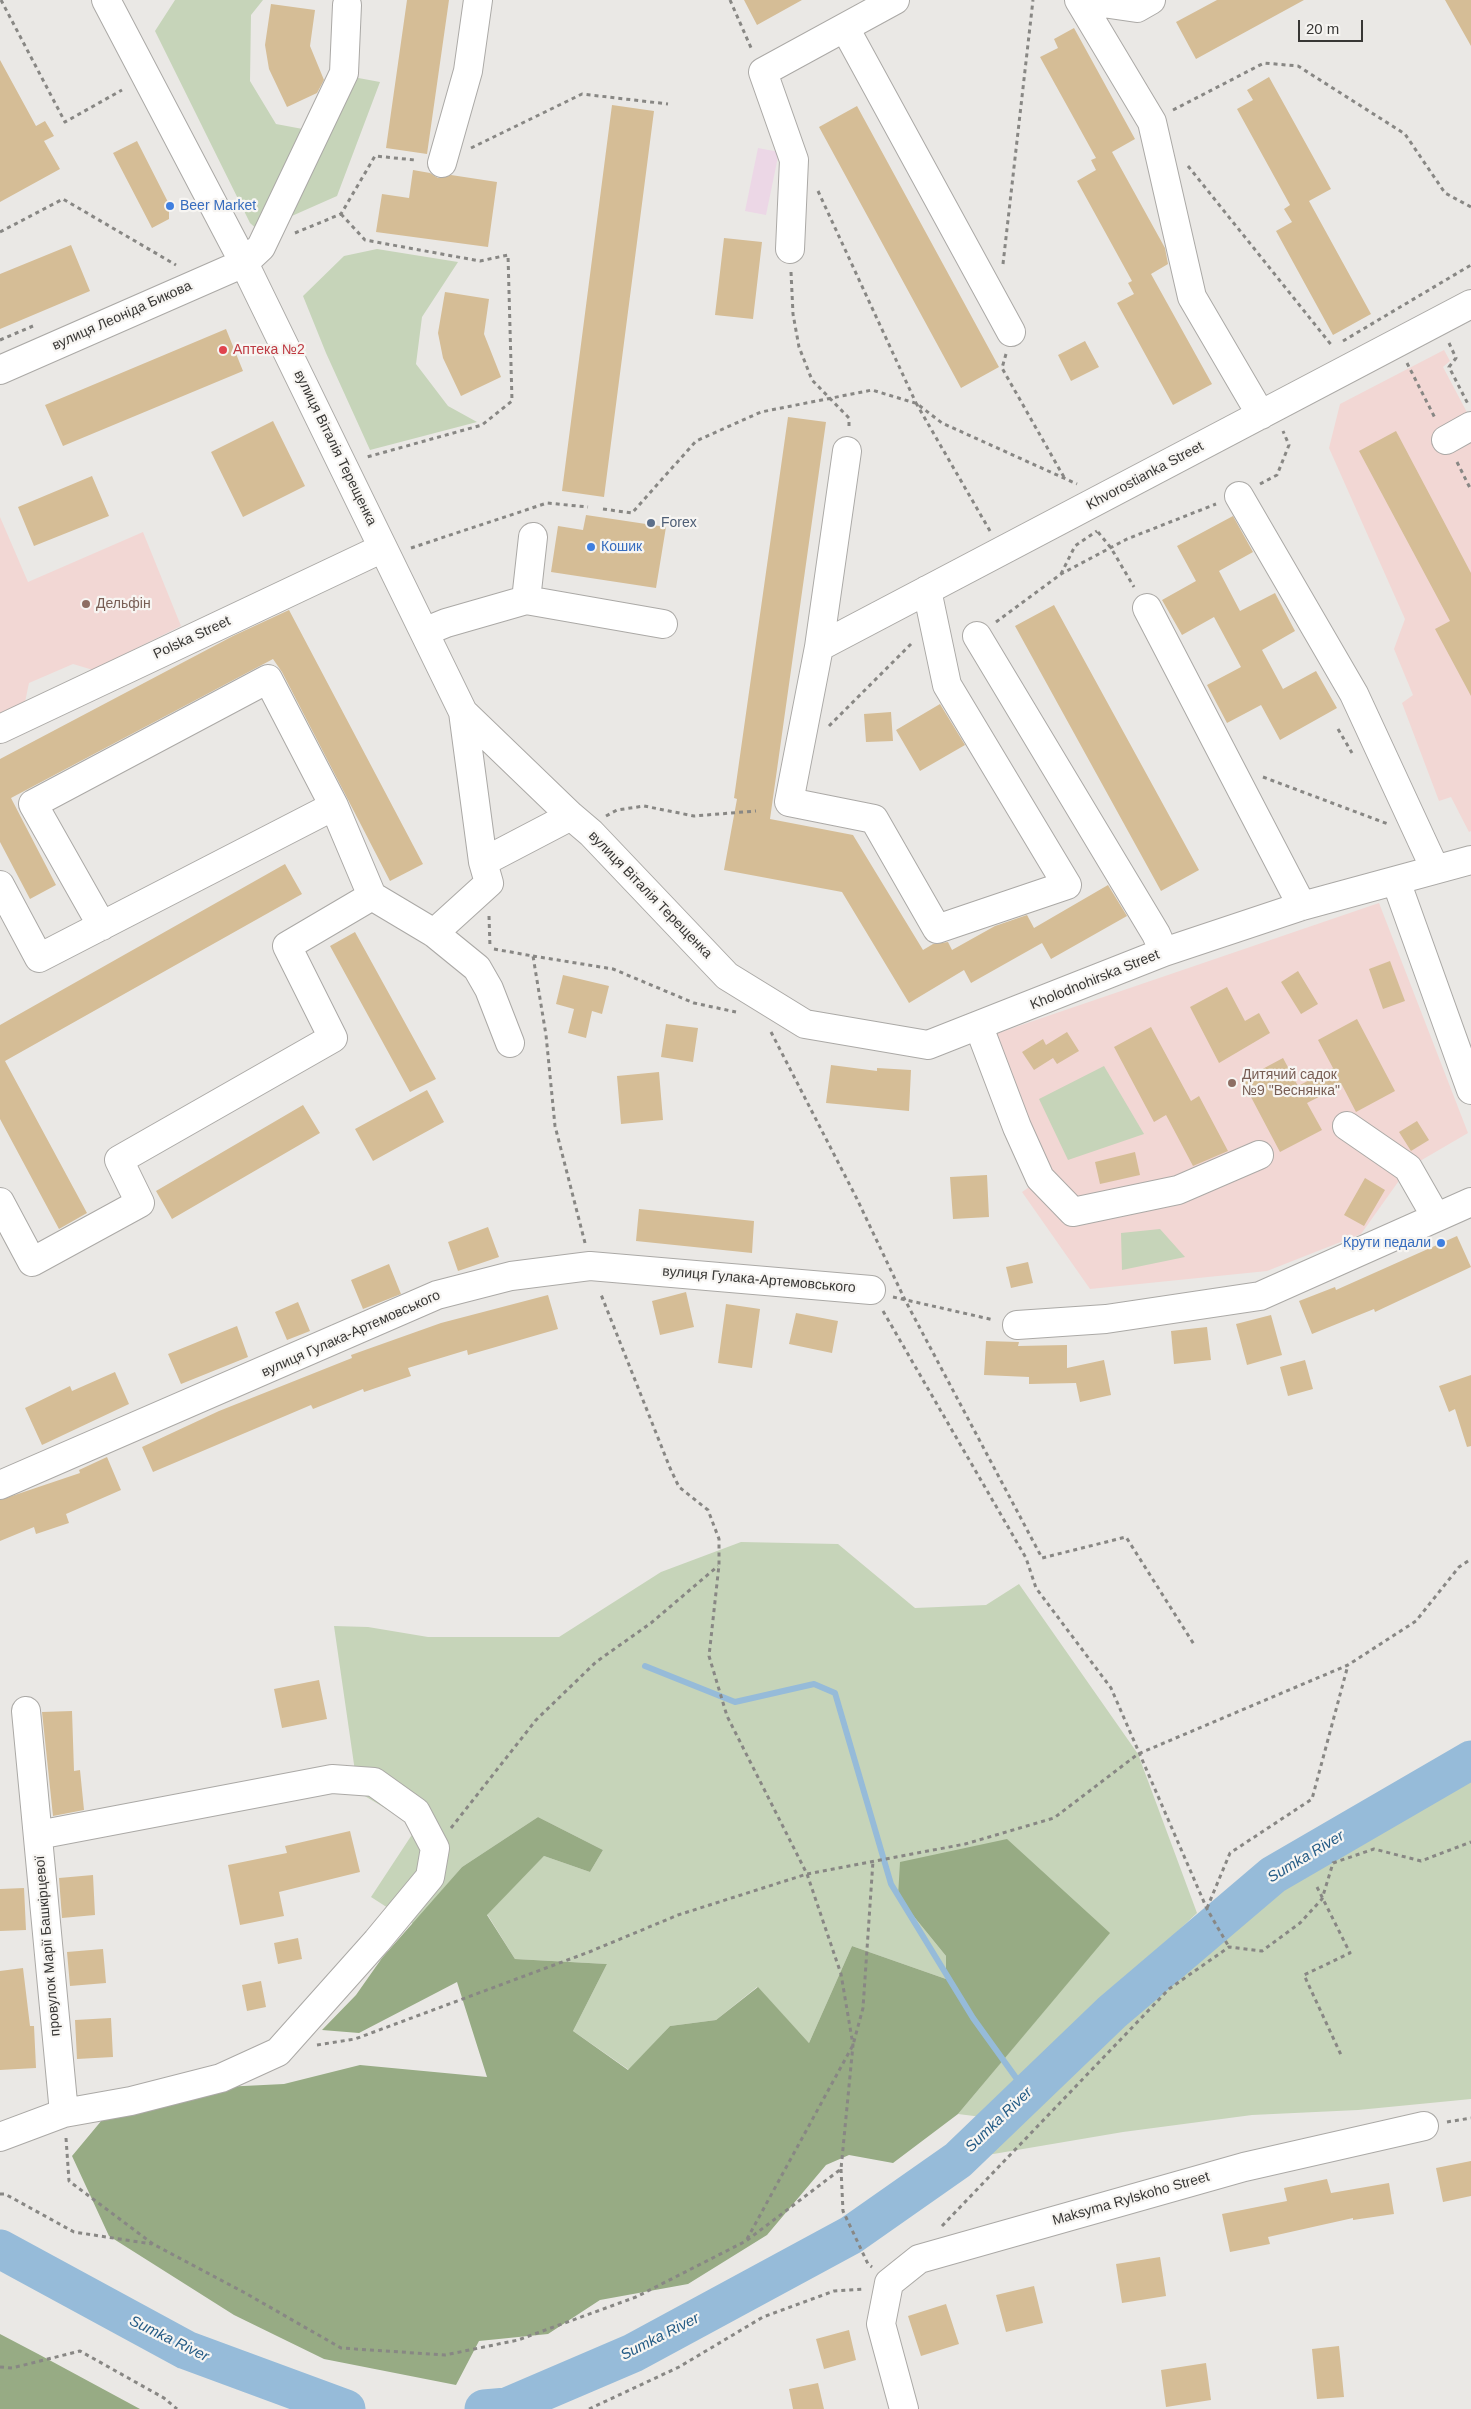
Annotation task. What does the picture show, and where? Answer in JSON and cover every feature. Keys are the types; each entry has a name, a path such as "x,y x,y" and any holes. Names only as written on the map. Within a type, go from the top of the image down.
{"street":[{"path":"442,162 468,71 478,0"},
{"path":"790,249 794,160 763,72 895,0"},
{"path":"1080,0 1137,8 1151,0"},
{"path":"1080,0 1152,122 1192,297 1261,415"},
{"name":"вулиця Віталія Терещенка","path":"109,1 252,255 383,548 463,712 486,872"},
{"path":"252,255 344,73 347,5"},
{"path":"845,28 1011,332"},
{"name":"вулиця Леоніда Бикова","path":"0,370 252,255"},
{"name":"Khvorostianka Street","path":"819,647 1471,304"},
{"path":"1446,440 1471,426"},
{"path":"848,451 819,647 789,802 874,820 936,929 1067,885 947,685 927,590"},
{"path":"1239,496 1354,694 1435,869"},
{"path":"526,600 533,537"},
{"name":"Polska Street","path":"0,729 383,548"},
{"path":"424,632 446,623 526,600 663,624"},
{"path":"1147,608 1227,764 1295,887 1302,906"},
{"path":"977,636 1151,926 1164,952"},
{"path":"102,926 33,804 268,679 334,806 372,896 434,932 477,968 489,989 510,1043"},
{"name":"вулиця Віталія Терещенка","path":"463,712 571,816 592,833 728,976"},
{"path":"0,886 39,958 334,806"},
{"path":"434,932 486,872 571,816"},
{"name":"Kholodnohirska Street","path":"728,976 805,1024 928,1045 1164,952 1302,906 1471,860"},
{"path":"1396,881 1471,1090"},
{"path":"0,1202 32,1262 140,1203 119,1160 333,1038 287,946 372,896"},
{"path":"979,1026 1017,1127 1040,1178 1073,1212 1178,1190 1258,1155"},
{"path":"1346,1126 1408,1168 1436,1217"},
{"path":"1017,1325 1106,1319 1260,1296 1471,1202"},
{"name":"вулиця Гулака-Артемовського","path":"0,1485 437,1295 512,1276 590,1266 871,1290"},
{"name":"провулок Марії Башкірцевої","path":"26,1711 64,2113"},
{"path":"0,2138 64,2113 131,2101 221,2078 278,2052 377,1941 430,1877 435,1848 416,1812 374,1782 332,1778 38,1835"},
{"name":"Maksyma Rylskoho Street","path":"889,2283 919,2259 1244,2167 1424,2126"},
{"path":"889,2283 881,2324 904,2409"}],"path":[{"path":"8,0 2,2 65,122 122,90"},
{"path":"730,0 763,72"},
{"path":"1002,271 1032,0"},
{"path":"1152,122 1264,63 1298,66 1405,134 1445,193 1471,207"},
{"path":"442,162 582,94 668,104"},
{"path":"252,255 341,214 375,156 415,160"},
{"path":"1183,160 1333,347"},
{"path":"817,188 916,403 1002,551"},
{"path":"0,232 63,199 174,266 182,263"},
{"path":"341,214 365,240 480,261 508,255 512,401 482,425 367,457"},
{"path":"790,249 793,314 799,347 812,380 849,418 848,451"},
{"path":"1324,352 1471,265"},
{"path":"1011,332 1002,368 1065,479"},
{"path":"1446,338 1456,358 1449,367 1471,409"},
{"path":"602,509 632,513 696,441 761,412 872,390 916,403 942,423 1105,497"},
{"path":"411,548 547,503 588,507"},
{"path":"1098,532 1147,608"},
{"path":"977,636 1061,574 1127,538"},
{"path":"1061,574 1075,546"},
{"path":"1227,764 1392,826"},
{"path":"604,818 617,810 644,806 694,816 756,811"},
{"path":"486,872 490,948 613,969 694,1003 737,1012"},
{"path":"533,956 546,1035 555,1126 590,1266 679,1487 708,1510 719,1539 719,1566 709,1656 727,1716 807,1874 841,1974 853,2045 746,2241"},
{"path":"768,1026 857,1198 905,1300 1042,1558 1126,1537 1195,1646"},
{"path":"871,1290 1026,1558 1036,1588 1111,1688 1138,1754 1207,1909 1229,1947"},
{"path":"905,1300 1017,1325"},
{"path":"316,2045 355,2039 580,1955 678,1915 807,1874 965,1844 1054,1818 1138,1754 1348,1665 1416,1621 1459,1567 1471,1559"},
{"path":"435,1848 536,1720 596,1662 652,1623 719,1566"},
{"path":"1207,1909 1230,1853 1312,1799 1348,1665"},
{"path":"936,2233 1169,1989 1229,1947 1262,1951 1300,1923 1322,1899 1333,1864 1374,1849 1422,1860 1471,1842"},
{"path":"868,2264 843,2211 841,2170 853,2045 863,2008 873,1861"},
{"path":"1318,1887 1322,1899 1350,1953 1304,1975 1342,2057"},
{"path":"64,2113 68,2181 152,2244 247,2294 340,2348 445,2354 518,2340 636,2297 746,2241 841,2170"},
{"path":"0,2194 5,2194 74,2232 152,2244"},
{"path":"589,2409 679,2367 763,2317 834,2292 858,2290 889,2283"},
{"path":"0,2366 12,2368 80,2351 164,2398 177,2409"}],"shaded area":[{"path":"758,148 779,152 766,215 745,211"},
{"path":"1444,350 1450,361 1443,367 1471,420 1471,831 1469,832 1451,797 1439,801 1402,703 1413,695 1394,649 1405,619 1329,448 1340,404"},
{"name":"Дельфін","path":"0,517 28,582 143,532 181,626 93,670 73,664 29,683 25,702 0,714"},
{"name":"Дитячий садок №9 \"Веснянка\"","path":"1379,903 1468,1133 1408,1168 1361,1234 1267,1271 1090,1289 1022,1192 1050,1173 995,1034"}],"green space":[{"path":"175,0 263,0 251,15 250,81 276,124 308,130 259,231 250,223 155,31"},
{"path":"353,77 380,82 337,196 285,219"},
{"path":"377,249 458,262 422,317 416,364 448,406 477,422 370,450 326,353 303,296 344,256"},
{"path":"1104,1066 1144,1134 1068,1160 1039,1099"},
{"path":"1160,1229 1185,1257 1122,1270 1121,1233"},
{"path":"741,1542 838,1544 915,1608 986,1605 1019,1584 1138,1754 1197,1913 982,2117 958,2114 1109,1933 898,1897 946,1956 946,1979 852,1946 809,2043 757,1987 716,2020 670,2026 629,2070 573,2031 607,1964 515,1959 487,1914 544,1856 590,1872 603,1850 538,1817 462,1867 413,1924 371,1897 417,1827 358,1792 334,1626 368,1627 428,1637 559,1637 661,1572"},
{"path":"1471,1760 1471,2099 1358,2110 1252,2115 1123,2132 958,2160 1112,2012 1273,1875"},
{"path":"538,1817 603,1850 590,1872 544,1856 487,1915 515,1959 607,1964 573,2031 628,2070 670,2026 716,2020 758,1987 809,2043 852,1946 946,1979 946,1956 898,1897 900,1862 1007,1839 1110,1933 958,2114 893,2163 849,2155 826,2165 767,2235 688,2284 600,2300 548,2334 479,2341 456,2385 324,2359 234,2315 109,2236 72,2156 117,2102 203,2088 284,2084 360,2065 487,2077 457,1982 359,2033 322,2030 356,1995 382,1958 462,1867"},
{"path":"0,2334 40,2355 140,2409 0,2409"}],"building":[{"path":"407,0 449,0 427,154 386,148"},
{"path":"744,0 802,0 757,25"},
{"path":"1217,0 1304,0 1196,59 1176,22"},
{"path":"1445,0 1471,0 1471,46"},
{"path":"271,4 315,10 310,46 324,80 317,93 287,107 269,69 265,45"},
{"path":"1074,28 1135,139 1112,152 1165,248 1168,264 1151,274 1212,384 1173,405 1117,303 1134,294 1128,283 1132,281 1077,181 1096,170 1091,160 1096,158 1040,57 1058,48 1054,39"},
{"path":"0,60 36,126 45,121 54,136 44,141 60,169 0,202"},
{"path":"1269,77 1331,189 1309,201 1371,314 1333,335 1276,231 1292,222 1284,209 1290,205 1237,109 1253,100 1247,90"},
{"path":"612,105 654,111 604,497 562,491"},
{"path":"857,106 999,367 961,388 819,127"},
{"path":"137,141 169,204 169,219 152,228 113,153"},
{"path":"413,170 430,173 438,178 451,175 497,182 488,247 376,232 382,194 409,198"},
{"path":"724,238 762,242 753,319 715,315"},
{"path":"71,245 90,291 0,329 0,274"},
{"path":"445,292 489,299 484,334 501,377 461,396 443,358 438,333"},
{"path":"226,329 243,371 63,446 45,405"},
{"path":"1085,341 1099,367 1071,381 1058,355"},
{"path":"788,417 826,422 770,819 853,835 923,950 933,944 948,942 952,950 995,926 1027,915 1034,928 1108,885 1127,916 1051,959 1042,943 971,983 964,970 909,1003 842,892 724,870 737,799 734,798"},
{"path":"273,421 305,486 243,517 211,452"},
{"path":"1396,431 1471,573 1471,696 1435,629 1450,621 1359,451"},
{"path":"92,476 109,516 34,546 18,507"},
{"path":"586,515 666,527 656,588 551,572 558,526 583,530"},
{"path":"1233,516 1253,552 1219,571 1240,611 1275,593 1295,631 1262,650 1283,689 1316,671 1337,708 1280,740 1261,705 1227,723 1207,685 1241,667 1214,617 1182,635 1162,600 1196,581 1177,546"},
{"path":"1054,605 1199,870 1161,891 1015,626"},
{"path":"289,610 423,864 390,881 282,672 273,659 11,798 56,885 30,899 0,842 0,759 233,636"},
{"path":"940,704 965,745 920,771 896,730"},
{"path":"891,712 893,741 866,742 864,714"},
{"path":"285,864 302,894 5,1061 87,1213 59,1229 0,1119 0,1025"},
{"path":"355,932 436,1079 410,1092 330,946"},
{"path":"1390,961 1405,1001 1383,1009 1369,969"},
{"path":"1298,971 1318,1004 1301,1014 1281,982"},
{"path":"563,975 609,986 602,1014 592,1011 586,1038 568,1033 574,1009 556,1004"},
{"path":"1227,987 1245,1021 1259,1013 1270,1033 1219,1063 1190,1007"},
{"path":"1357,1019 1395,1091 1356,1112 1342,1085 1307,1103 1322,1130 1280,1152 1242,1080 1283,1058 1298,1086 1333,1068 1318,1040"},
{"path":"666,1024 698,1028 693,1062 661,1057"},
{"path":"1151,1027 1191,1101 1199,1096 1228,1151 1193,1166 1166,1115 1154,1122 1114,1047"},
{"path":"1067,1032 1079,1051 1057,1064 1053,1058 1034,1070 1022,1052 1043,1039 1046,1045"},
{"path":"831,1065 877,1071 877,1068 911,1070 909,1111 826,1103"},
{"path":"659,1072 663,1120 621,1124 617,1076"},
{"path":"427,1090 444,1122 373,1161 355,1129"},
{"path":"303,1105 320,1133 172,1219 156,1191"},
{"path":"1417,1121 1429,1140 1411,1151 1399,1132"},
{"path":"1135,1152 1140,1175 1100,1184 1095,1162"},
{"path":"987,1175 989,1217 953,1219 950,1177"},
{"path":"1365,1178 1385,1190 1364,1226 1344,1215"},
{"path":"639,1209 754,1221 752,1253 636,1241"},
{"path":"488,1227 499,1257 458,1271 448,1242"},
{"path":"1457,1236 1471,1267 1375,1312 1374,1309 1312,1334 1299,1301 1335,1287 1336,1290"},
{"path":"1028,1262 1033,1283 1011,1288 1006,1267"},
{"path":"389,1264 401,1294 363,1309 351,1280"},
{"path":"686,1292 694,1327 660,1335 652,1301"},
{"path":"548,1295 558,1329 468,1355 467,1350 408,1368 411,1376 364,1392 363,1389 313,1409 311,1405 153,1472 142,1447 219,1411 352,1358 351,1355 441,1323"},
{"path":"298,1302 310,1331 287,1340 275,1312"},
{"path":"726,1304 760,1309 752,1368 718,1363"},
{"path":"796,1313 838,1321 832,1353 789,1344"},
{"path":"1271,1315 1282,1355 1247,1365 1236,1324"},
{"path":"237,1326 248,1357 181,1384 168,1354"},
{"path":"1207,1327 1211,1360 1174,1364 1171,1331"},
{"path":"986,1341 1019,1342 1018,1346 1067,1345 1067,1368 1104,1360 1111,1395 1080,1402 1076,1383 1029,1384 1029,1377 984,1375"},
{"path":"1305,1360 1313,1389 1288,1396 1280,1367"},
{"path":"115,1372 129,1404 42,1445 25,1408 70,1386 72,1391"},
{"path":"1471,1375 1471,1446 1467,1447 1455,1409 1449,1412 1439,1386"},
{"path":"107,1457 121,1490 66,1514 69,1523 36,1534 34,1527 0,1541 0,1500 80,1473 79,1470"},
{"path":"319,1680 327,1719 282,1728 274,1689"},
{"path":"72,1711 74,1771 80,1770 84,1810 53,1816 42,1712"},
{"path":"350,1831 360,1872 279,1892 284,1916 240,1925 228,1865 287,1853 285,1846"},
{"path":"93,1875 95,1915 62,1918 59,1878"},
{"path":"24,1888 26,1930 0,1931 0,1889"},
{"path":"298,1938 302,1959 278,1964 274,1943"},
{"path":"103,1949 106,1983 70,1986 67,1952"},
{"path":"23,1968 30,2026 34,2026 36,2068 0,2070 0,1971"},
{"path":"261,1981 266,2007 247,2011 242,1985"},
{"path":"111,2018 113,2057 77,2059 75,2020"},
{"path":"1471,2161 1471,2196 1443,2202 1436,2168"},
{"path":"1327,2179 1331,2193 1389,2183 1394,2214 1353,2220 1353,2218 1268,2237 1270,2244 1230,2252 1222,2214 1287,2201 1284,2188"},
{"path":"1160,2257 1166,2296 1122,2303 1116,2264"},
{"path":"1034,2286 1043,2323 1006,2332 996,2295"},
{"path":"946,2304 959,2344 921,2356 908,2316"},
{"path":"849,2330 856,2360 824,2369 816,2339"},
{"path":"1339,2346 1344,2397 1317,2399 1312,2349"},
{"path":"1206,2363 1211,2400 1166,2407 1161,2370"},
{"path":"818,2383 824,2409 793,2409 789,2389"}],"waterway":[{"path":"645,1666 735,1702 814,1684 835,1693 891,1884 973,2018 1027,2093"},
{"name":"Sumka River","path":"484,2409 507,2407 633,2353 851,2235 958,2160 1112,2012 1273,1875 1471,1760"},
{"name":"Sumka River","path":"0,2249 186,2350 346,2409"}],"place":[{"name":"Beer Market","path":"170,206"},
{"name":"Аптека №2","path":"223,350"},
{"name":"Forex","path":"651,523"},
{"name":"Кошик","path":"591,547"},
{"name":"Дельфін","path":"86,604"},
{"name":"Дитячий садок №9 \"Веснянка\"","path":"1232,1083"},
{"name":"Крути педали","path":"1441,1243"}]}
